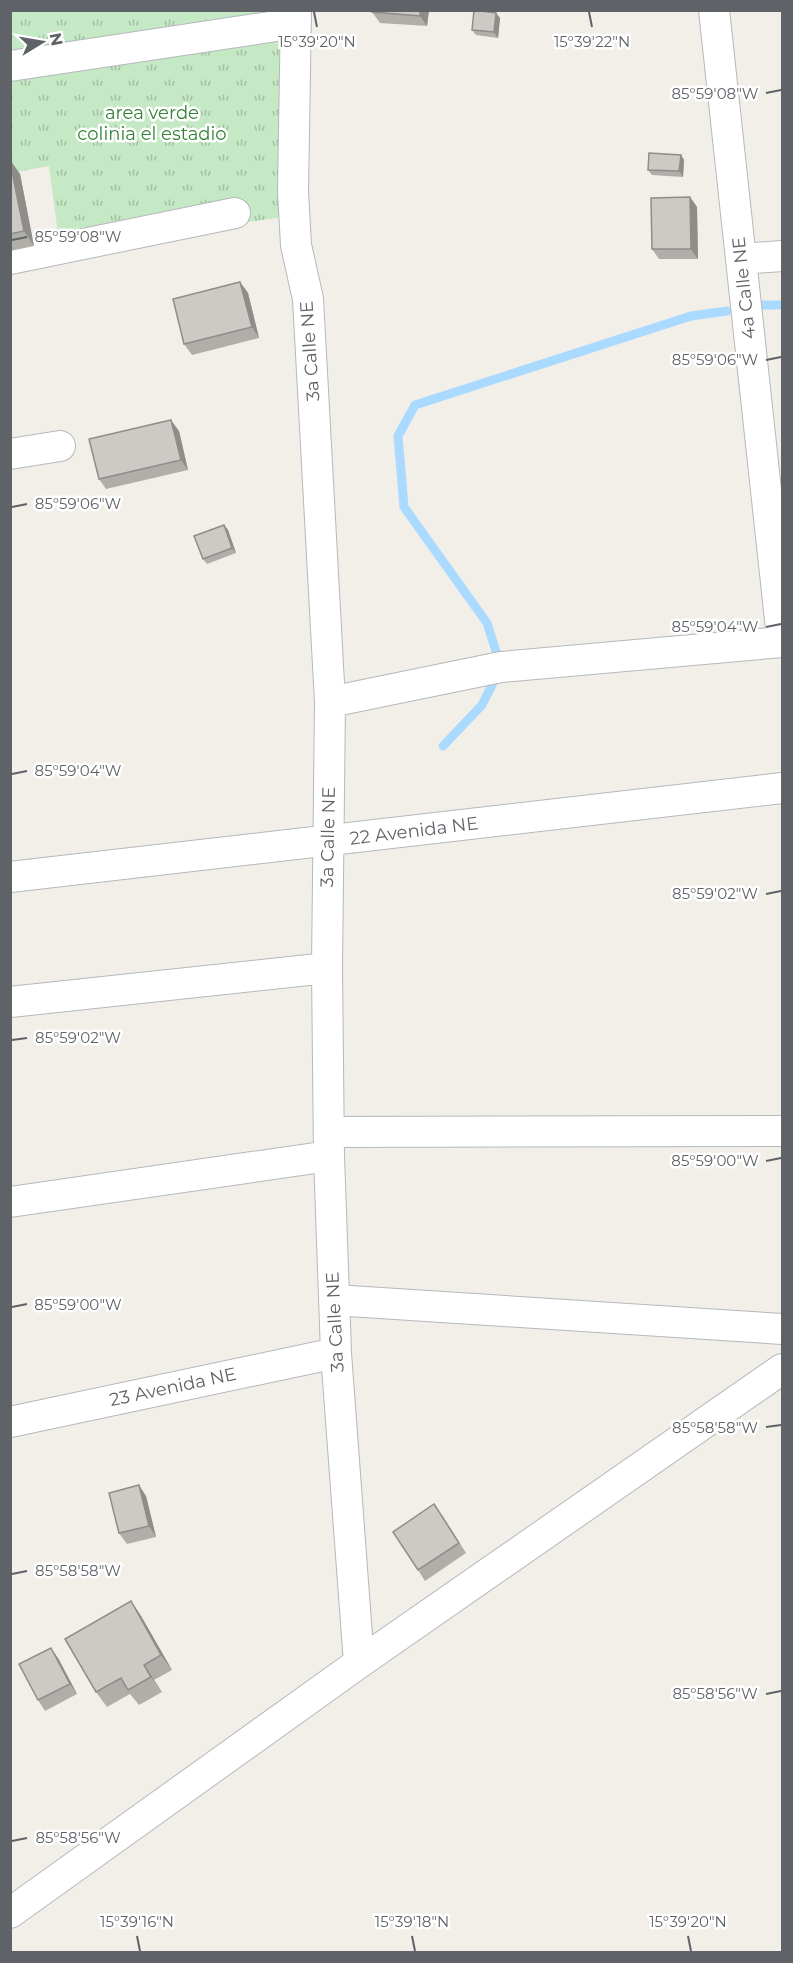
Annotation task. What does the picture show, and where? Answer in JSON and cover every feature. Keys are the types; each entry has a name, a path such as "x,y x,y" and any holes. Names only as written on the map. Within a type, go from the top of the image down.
{"street":[{"name":"4a Calle NE","path":"714,10 783,638"},
{"path":"10,66 296,17"},
{"name":"3a Calle NE","path":"296,17 293,192 296,245 308,299 330,702 327,968 329,1144 336,1353 359,1664"},
{"path":"10,259 235,213"},
{"path":"741,259 783,256"},
{"path":"10,454 60,446"},
{"path":"330,702 501,667 783,642"},
{"name":"22 Avenida NE","path":"10,878 783,788"},
{"path":"10,1002 327,968"},
{"path":"10,1202 329,1144 783,1131"},
{"path":"334,1300 783,1329"},
{"name":"23 Avenida NE","path":"10,1422 336,1353"},
{"path":"10,1913 359,1664 783,1370"}],"green space":[{"name":"area verde colinia el estadio","path":"11,11 294,11 298,215 60,249 49,166 11,173"}],"building":[{"path":"372,10 420,10 420,16 372,12"},
{"path":"474,10 496,13 494,32 472,30"},
{"path":"649,153 681,155 679,171 648,170"},
{"path":"10,162 24,231 10,234"},
{"path":"690,197 691,249 652,249 651,198"},
{"path":"240,282 252,327 184,344 173,299"},
{"path":"171,420 181,460 99,479 89,439"},
{"path":"224,525 232,548 203,559 194,536"},
{"path":"139,1485 149,1526 119,1533 109,1493"},
{"path":"434,1504 459,1543 418,1570 393,1532"},
{"path":"131,1601 161,1655 144,1665 151,1677 128,1690 121,1678 96,1692 65,1639"},
{"path":"51,1648 70,1684 38,1700 19,1664"}],"waterway":[{"path":"762,305 782,305"},
{"path":"443,746 482,705 501,667 487,623 404,507 398,436 415,405 691,316 727,311"}]}
